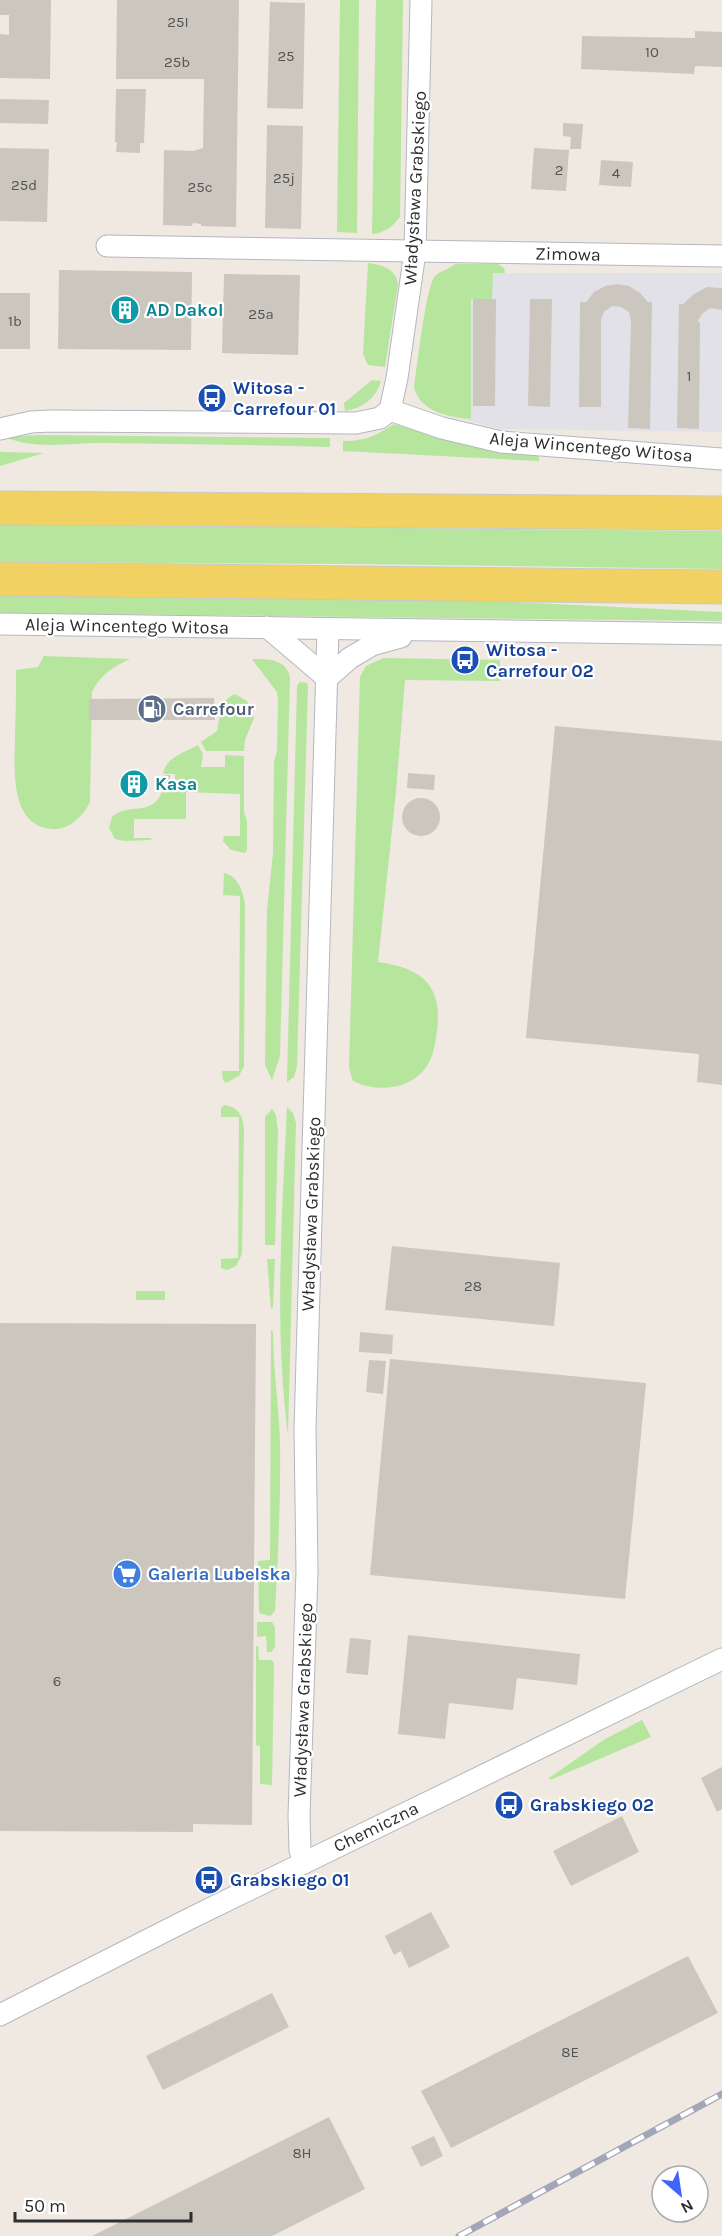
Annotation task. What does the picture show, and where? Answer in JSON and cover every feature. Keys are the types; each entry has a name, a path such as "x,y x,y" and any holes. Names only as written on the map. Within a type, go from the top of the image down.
{"main road":[{"path":"0,508 722,513"},
{"path":"0,579 722,586"}],"street":[{"name":"Władysława Grabskiego","path":"390,410 397,378 415,252 421,0"},
{"name":"Zimowa","path":"107,246 722,256"},
{"path":"0,429 31,422 50,421 356,423 380,418 390,410"},
{"name":"Aleja Wincentego Witosa","path":"390,410 442,428 501,442 722,459"},
{"name":"Aleja Wincentego Witosa","path":"0,624 722,634"},
{"path":"267,627 327,678 350,658 372,645 428,630"},
{"name":"Władysława Grabskiego","path":"304,1863 300,1850 299,1815 307,1571 305,1429 328,629"},
{"name":"Chemiczna","path":"0,2015 304,1863 722,1659"}],"shaded area":[{"path":"493,273 722,273 722,432 500,429 455,417 471,419 471,298"}],"green space":[{"path":"340,0 359,0 357,233 337,232"},
{"path":"376,0 403,0 400,217 388,229 372,234"},
{"path":"368,263 383,266 391,271 398,284 385,367 368,365 363,354"},
{"path":"455,264 498,264 504,268 505,273 493,273 492,299 471,299 471,419 436,412 422,402 414,387 425,310 432,283 437,274"},
{"path":"372,380 381,381 372,397 363,405 345,411 344,403"},
{"path":"394,424 455,443 496,452 539,456 539,461 343,451 343,441 370,437"},
{"path":"38,435 330,438 330,447 101,443 40,445 6,437"},
{"path":"1,452 44,453 0,466"},
{"path":"0,524 722,531 722,569 0,562"},
{"path":"0,595 492,601 722,612 722,621 0,613"},
{"path":"44,656 130,659 108,672 99,680 92,692 90,802 75,822 58,829 37,825 27,817 17,792 15,777 16,670 38,667"},
{"path":"383,658 500,660 500,681 405,680 378,962 406,969 426,981 436,1001 438,1015 434,1049 427,1066 412,1080 383,1088 362,1085 353,1081 349,1068 360,677 366,666"},
{"path":"252,659 276,661 285,667 290,678 280,1056 272,1080 265,1065 267,910 273,853 274,762 277,751 278,700 277,692"},
{"path":"300,682 307,683 308,687 297,1066 294,1077 287,1082 297,686"},
{"path":"235,694 247,701 254,718 245,740 244,751 206,751 201,742 217,731 223,705"},
{"path":"198,745 203,754 201,767 225,767 225,755 244,756 244,812 247,821 247,850 245,853 231,850 223,841 224,836 240,836 240,794 186,792 186,819 134,819 134,838 152,838 151,840 115,839 109,828 112,817 126,810 147,807 159,798 163,789 175,789 175,774 163,774 167,764 176,756"},
{"path":"224,873 236,881 245,904 244,1066 239,1076 226,1083 223,1080 222,1071 239,1071 240,896 223,895"},
{"path":"225,1105 234,1108 240,1114 244,1130 242,1254 236,1266 227,1270 221,1268 221,1259 238,1258 239,1117 221,1117 221,1108"},
{"path":"287,1107 293,1113 296,1123 288,1435 280,1312"},
{"path":"272,1109 276,1115 278,1131 275,1245 265,1245 265,1117"},
{"path":"267,1259 275,1259 273,1308 271,1309"},
{"path":"136,1291 165,1291 165,1300 136,1300"},
{"path":"271,1329 280,1463 275,1611 270,1616 259,1613 258,1561 270,1560"},
{"path":"257,1622 272,1622 275,1627 275,1647 271,1652 267,1652 266,1636 257,1637"},
{"path":"256,1646 258,1646 259,1660 272,1660 274,1664 272,1785 260,1784 260,1746 256,1745"},
{"path":"642,1720 651,1737 550,1780 549,1778 605,1739"}],"building":[{"path":"0,0 51,0 50,79 0,78 0,34 9,35 9,15 0,15"},
{"path":"117,0 239,0 236,227 201,226 201,224 193,223 192,226 163,225 164,150 193,151 203,148 204,79 116,79"},
{"path":"270,2 305,3 303,109 267,108"},
{"path":"695,31 722,32 722,67 695,66 694,74 581,69 582,36 695,38"},
{"path":"116,89 146,89 144,143 140,143 140,153 116,152"},
{"path":"0,99 49,100 48,124 0,123"},
{"path":"563,123 583,124 581,149 570,149 571,137 563,136"},
{"path":"267,125 303,126 301,229 265,228"},
{"path":"0,148 49,149 47,222 0,221"},
{"path":"534,148 569,150 566,191 531,189"},
{"path":"601,160 633,162 631,187 599,185"},
{"name":"AD Dakol","path":"59,270 192,272 191,350 58,349"},
{"path":"224,274 300,275 298,355 222,353"},
{"path":"617,284 629,286 648,302 652,302 650,429 628,428 631,321 629,312 621,307 612,306 604,312 601,320 601,407 579,407 580,302 586,302 594,292 605,286"},
{"path":"707,287 722,288 722,310 710,308 702,314 698,321 700,323 699,429 677,428 679,304 683,304 694,294"},
{"path":"0,293 30,293 30,349 0,349"},
{"path":"473,299 496,299 495,406 473,406"},
{"path":"530,299 552,299 550,407 528,406"},
{"name":"Carrefour","path":"214,698 215,720 89,720 89,699"},
{"path":"555,726 722,741 722,1085 697,1082 699,1054 526,1038"},
{"path":"408,773 435,775 434,790 407,788"},
{"name":"Kasa","path":"130,775 138,775 139,793 130,793"},
{"name":"Kasa","path":"164,775 170,775 170,783 164,783"},
{"path":"421,798 435,803 440,817 435,831 421,836 407,831 402,817 407,803"},
{"path":"392,1246 560,1263 554,1326 385,1310"},
{"name":"Galeria Lubelska","path":"0,1323 256,1324 252,1825 193,1824 193,1832 0,1831"},
{"path":"360,1332 393,1335 392,1354 359,1352"},
{"path":"390,1359 646,1383 625,1599 370,1575"},
{"path":"369,1360 386,1361 383,1394 366,1392"},
{"path":"408,1635 580,1654 577,1685 517,1678 513,1710 449,1703 445,1739 398,1734"},
{"path":"350,1638 371,1640 368,1675 346,1673"},
{"path":"722,1767 722,1809 717,1812 701,1778"},
{"path":"622,1816 639,1852 571,1886 553,1851"},
{"path":"431,1912 450,1947 409,1968 401,1951 394,1955 385,1936"},
{"path":"688,1956 718,2013 451,2148 421,2091"},
{"path":"272,1993 289,2027 163,2090 146,2056"},
{"path":"329,2117 365,2189 272,2236 92,2236"},
{"path":"434,2136 443,2156 421,2167 411,2147"}],"railway":[{"path":"459,2236 722,2094"}],"place":[{"name":"AD Dakol","path":"125,310"},
{"name":"Witosa - Carrefour 01","path":"212,398"},
{"name":"Witosa - Carrefour 02","path":"465,660"},
{"name":"Carrefour","path":"152,709"},
{"name":"Kasa","path":"134,784"},
{"name":"Galeria Lubelska","path":"127,1574"},
{"name":"Grabskiego 02","path":"509,1805"},
{"name":"Grabskiego 01","path":"209,1880"}]}
